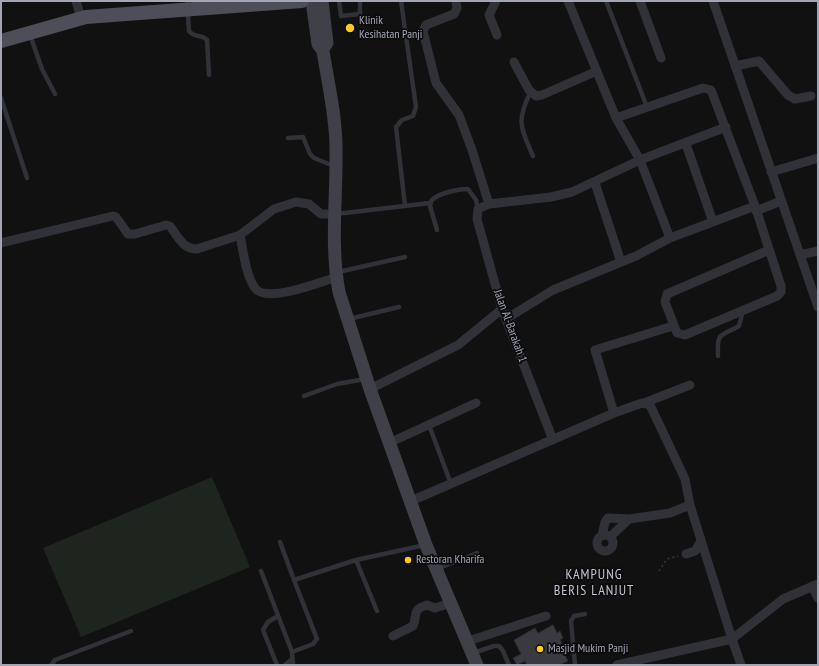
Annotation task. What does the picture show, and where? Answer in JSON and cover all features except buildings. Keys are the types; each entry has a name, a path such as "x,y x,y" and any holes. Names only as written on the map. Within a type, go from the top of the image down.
{"main road":[{"path":"1,41 82,18 187,5 302,1"}],"street":[{"path":"76,1 82,18"},
{"path":"312,1 318,44 323,51 334,122 336,166 334,214 336,275 347,320 368,384 426,545 472,653 546,616"},
{"path":"322,1 327,43 323,51"},
{"path":"456,1 457,8 454,14 426,25 423,32 436,83 459,115 489,204"},
{"path":"496,1 489,15 497,35"},
{"path":"568,1 616,118 640,160 670,238"},
{"path":"640,1 660,58"},
{"path":"713,1 818,307"},
{"path":"735,66 759,61 788,95 796,99 811,96"},
{"path":"514,62 530,93 536,96 542,95 597,71"},
{"path":"616,118 706,87 713,92 756,209 781,286 781,292 777,296 685,335 677,333 673,326 665,302 667,294 769,250"},
{"path":"478,209 489,204 563,195 595,183 640,160 686,144 726,127"},
{"path":"686,144 713,222"},
{"path":"771,172 818,158"},
{"path":"595,183 621,262"},
{"path":"506,319 553,290 621,262 670,238 713,222 781,201"},
{"path":"1,243 113,216 116,217 125,232 131,235 163,225 170,226 184,245 191,249 197,249 240,235 274,209 296,202 309,204 322,214 334,214"},
{"name":"Jalan Al-Barakah 1","path":"478,209 477,219 502,309 553,440"},
{"path":"240,235 250,279 254,287 262,293 284,293 336,275"},
{"path":"800,256 818,251"},
{"path":"368,384 458,345 502,309"},
{"path":"614,413 594,350 673,326"},
{"path":"411,501 614,413 690,385"},
{"path":"389,443 476,403"},
{"path":"644,403 651,407 685,479 690,505 741,665"},
{"path":"629,520 606,537 605,522 608,518 629,520 670,512 690,505"},
{"path":"686,554 695,551 701,540"},
{"path":"617,665 732,639 783,599 815,585 818,598"},
{"path":"393,636 413,626 416,611 419,608 427,605 435,608 451,603"}],"lane":[{"path":"339,1 341,16 360,14 360,1"},
{"path":"401,1 416,107 413,116 402,120 396,127 405,206"},
{"path":"606,1 647,107"},
{"path":"187,5 189,31 194,35 202,36 207,40 209,75"},
{"path":"29,33 39,62 55,94"},
{"path":"530,93 520,119 521,128 533,156"},
{"path":"1,98 27,178"},
{"path":"288,138 303,137 310,154 314,158 336,166"},
{"path":"334,214 430,203 435,197 462,189 468,189 476,200 478,209"},
{"path":"430,203 437,230"},
{"path":"336,275 404,257"},
{"path":"347,320 399,306"},
{"path":"718,356 717,340 719,335 739,326 743,310"},
{"path":"304,396 337,384 368,384"},
{"path":"429,425 451,484"},
{"path":"280,542 316,639 313,644 292,652"},
{"path":"294,580 356,560 426,545"},
{"path":"436,569 477,553"},
{"path":"356,560 376,611"},
{"path":"261,572 292,652 292,663 285,665"},
{"path":"575,665 571,621 574,616 585,614"},
{"path":"277,665 263,630 268,622 278,616"},
{"path":"51,665 55,660 131,631"},
{"path":"472,653 494,646 499,646 503,651 508,665"}],"path":[{"path":"659,571 667,559 686,554"}],"shaded area":[{"path":"212,477 250,567 81,637 43,548"}],"place":[{"name":"Klinik Kesihatan Panji","path":"350,28"},
{"name":"Restoran Kharifa","path":"408,560"},
{"name":"Masjid Mukim Panji","path":"540,649"}],"district":[{"name":"KAMPUNG BERIS LANJUT","path":"594,584"}]}
